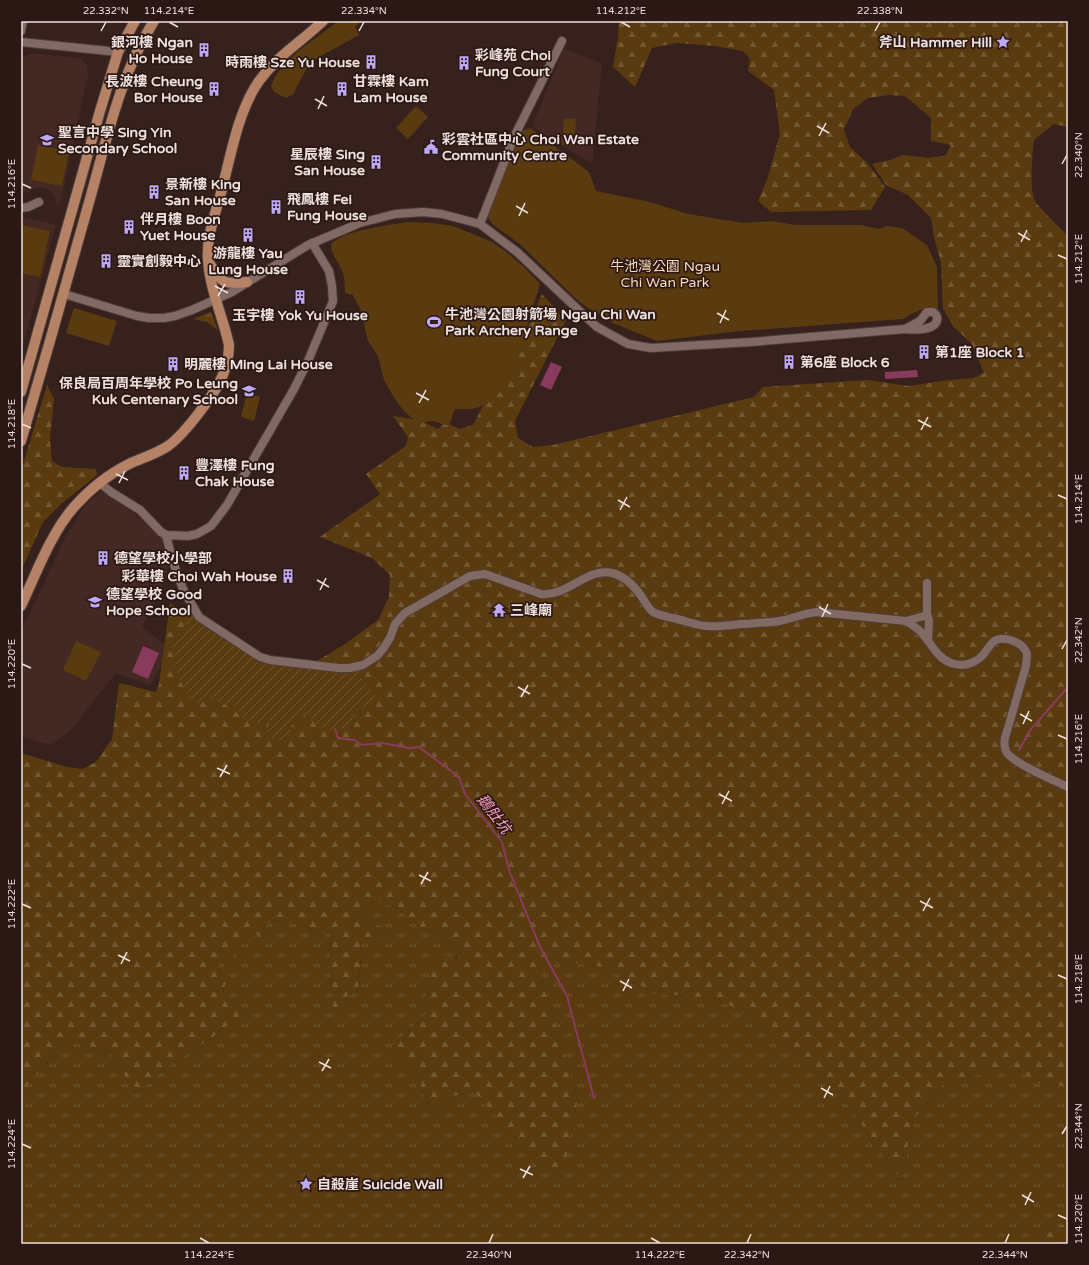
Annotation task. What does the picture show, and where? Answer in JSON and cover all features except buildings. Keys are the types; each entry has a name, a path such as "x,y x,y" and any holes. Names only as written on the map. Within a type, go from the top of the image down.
{"main road":[{"path":"21,392 118,52 135,21"},
{"path":"21,441 124,84 138,50 154,21"},
{"path":"21,606 53,537 74,507 100,483 114,473 130,464 160,451 169,445 189,425 214,393 222,380 227,367 229,345 212,285 208,260 209,239 242,115 258,83 276,60 323,21"},
{"path":"118,52 138,50"},
{"path":"208,260 220,280 228,283 247,282"}],"street":[{"path":"21,31 23,21"},
{"path":"21,42 118,52"},
{"path":"480,224 514,137 562,42"},
{"path":"21,208 28,207 39,202"},
{"path":"64,294 137,316 149,318 175,316 216,299 308,245 360,223 395,214 423,212 442,214 480,224 518,252 597,327 628,344 652,348 751,342 905,329"},
{"path":"100,483 111,492 140,510 161,532 166,535 188,536 197,534 211,526 227,505 294,389 308,361 333,301 329,271 312,244"},
{"path":"166,535 183,589 199,617 260,657 270,660 338,668 350,668 363,665 377,656 390,638 396,624 405,613 470,576 477,574 485,574 541,594 549,594 558,592 593,574 612,573 623,577 630,583 653,612 705,626 720,627 780,621 807,613 817,612 906,621 924,616 928,618"},
{"path":"927,583 929,621 928,641"},
{"path":"906,621 916,628 939,656 950,663 963,665 972,663 982,656 995,640 1004,638 1016,642 1024,648 1027,654 1026,666 1004,746 1007,753 1016,761 1068,787"}],"shaded area":[{"path":"564,49 602,63 592,164 532,126"},
{"name":"聖言中學 Sing Yin Secondary School","path":"29,54 80,58 87,65 88,76 60,204 56,203 52,192 46,188 34,188 27,193 21,192 21,64 22,57"},
{"path":"21,217 56,225 21,352"},
{"path":"551,362 562,367 551,390 540,385"},
{"path":"917,370 918,377 885,379 885,372"},
{"name":"德望學校 Good Hope School","path":"101,491 128,509 167,540 167,576 142,627 169,647 167,656 150,685 116,673 70,731 51,745 21,737 21,632 66,536 86,504"},
{"path":"143,646 159,653 148,679 132,672"}],"green space":[{"path":"338,21 361,21 355,27 359,35 310,62 294,94 286,98 274,92 271,86 276,75 283,66 300,50"},
{"path":"619,21 1068,21 1068,127 1054,124 1034,140 1032,178 1034,199 1068,236 1068,1087 1037,1083 1010,1065 942,1085 913,1120 901,1180 831,1081 782,1035 718,999 653,993 609,968 535,957 578,1098 563,1177 522,1151 496,1115 472,1090 460,1095 444,1097 439,1110 431,1113 415,1072 392,1055 398,1041 428,1012 426,990 433,960 445,955 456,959 461,952 442,935 422,928 398,908 373,901 355,918 391,930 362,944 358,990 345,998 340,1026 334,1021 330,934 276,920 268,923 261,938 257,934 250,936 241,942 236,950 230,968 226,960 218,964 221,974 227,983 223,992 242,1014 209,1040 174,1062 135,1093 110,1052 65,1040 21,1094 21,753 67,767 82,769 96,762 112,739 119,683 156,692 159,684 170,603 217,637 263,663 307,667 345,644 378,620 389,597 390,575 372,558 320,537 380,494 366,474 406,446 408,437 393,416 419,420 438,429 445,422 459,429 473,425 483,406 499,392 542,294 566,320 515,421 518,438 533,447 553,445 754,397 763,387 867,380 909,386 973,378 984,373 972,344 954,327 943,309 941,263 931,218 908,195 886,185 872,164 903,155 928,158 945,156 951,145 931,141 931,118 905,96 889,95 868,98 853,109 844,130 850,147 868,164 885,187 871,210 771,212 758,201 767,180 780,134 774,90 748,71 750,59 743,51 715,46 677,43 652,48 635,87 613,67"},
{"path":"416,106 428,117 408,139 396,128"},
{"path":"564,118 576,119 574,146 562,145"},
{"name":"牛池灣公園 Ngau Chi Wan Park","path":"530,128 589,172 596,191 650,202 688,214 744,223 771,221 796,225 861,225 879,229 887,226 902,228 927,245 937,267 938,309 924,309 903,319 740,331 657,341 613,323 588,308 574,297 521,245 492,224 488,217 488,213 521,131"},
{"path":"38,145 69,151 62,186 31,180"},
{"path":"409,222 453,226 492,242 523,266 540,284 511,378 499,393 489,402 477,408 455,409 449,426 432,421 421,423 413,419 403,410 393,396 384,380 378,356 368,341 361,311 353,295 345,293 343,274 331,248 331,244 337,239 346,235 368,229"},
{"path":"21,225 50,231 40,277 21,273"},
{"path":"74,308 117,321 109,346 66,333"},
{"path":"211,312 218,330 207,322 193,319"},
{"path":"47,385 54,399 50,439 52,461 62,467 96,469 97,475 61,504 43,522 21,571 21,471"},
{"path":"247,393 260,397 254,421 241,417"},
{"path":"186,608 188,608 195,616 229,639 228,642 232,644 234,643 265,663 362,669 362,679 366,682 368,689 372,691 377,700 358,711 349,723 342,729 336,730 324,728 310,718 304,716 292,725 287,738 284,740 276,740 270,737 268,725 270,719 264,718 258,723 247,720 240,715 237,707 232,705 228,706 210,699 198,703 192,700 180,681 175,668 176,660 172,648 179,633 190,618"},
{"path":"76,641 101,652 86,681 63,670"},
{"path":"373,901 398,908 422,928 442,935 461,952 426,990 428,1012 398,1041 415,1072 431,1113 439,1110 444,1097 460,1095 472,1090 496,1115 562,1177 578,1098 535,957 609,968 653,993 718,999 783,1035 831,1081 901,1180 913,1120 942,1085 1010,1065 1037,1083 1068,1087 1068,1221 1048,1231 1040,1244 21,1244 21,1094 65,1040 110,1052 135,1093 174,1062 209,1040 242,1014 223,992 227,983 221,974 217,963 226,960 230,967 236,950 241,942 250,936 257,934 261,937 268,923 276,920 330,934 332,994 345,998 358,990 362,944 390,930 355,918"},
{"path":"1068,1221 1068,1244 1040,1244 1048,1231"}],"waterway":[{"path":"1019,750 1031,729 1068,687"},
{"name":"鵝肚坑","path":"335,729 338,738 354,740 362,745 382,743 409,748 419,747 459,777 465,794 502,842 509,870 540,947 567,996 594,1098"}],"place":[{"name":"斧山 Hammer Hill","path":"1003,42"},
{"name":"銀河樓 Ngan Ho House","path":"204,50"},
{"name":"時雨樓 Sze Yu House","path":"371,62"},
{"name":"彩峰苑 Choi Fung Court","path":"464,63"},
{"name":"長波樓 Cheung Bor House","path":"214,89"},
{"name":"甘霖樓 Kam Lam House","path":"342,89"},
{"name":"聖言中學 Sing Yin Secondary School","path":"47,140"},
{"name":"彩雲社區中心 Choi Wan Estate Community Centre","path":"431,147"},
{"name":"星辰樓 Sing San House","path":"376,162"},
{"name":"景新樓 King San House","path":"154,192"},
{"name":"飛鳳樓 Fei Fung House","path":"276,207"},
{"name":"伴月樓 Boon Yuet House","path":"129,227"},
{"name":"游龍樓 Yau Lung House","path":"248,235"},
{"name":"靈實創毅中心","path":"106,261"},
{"name":"玉宇樓 Yok Yu House","path":"300,297"},
{"name":"牛池灣公園射箭場 Ngau Chi Wan Park Archery Range","path":"434,322"},
{"name":"第1座 Block 1","path":"924,352"},
{"name":"第6座 Block 6","path":"789,362"},
{"name":"明麗樓 Ming Lai House","path":"173,364"},
{"name":"保良局百周年學校 Po Leung Kuk Centenary School","path":"249,391"},
{"name":"豐澤樓 Fung Chak House","path":"184,473"},
{"name":"德望學校小學部","path":"103,558"},
{"name":"彩華樓 Choi Wah House","path":"288,576"},
{"name":"德望學校 Good Hope School","path":"95,602"},
{"name":"三峰廟","path":"499,610"},
{"name":"自殺崖 Suicide Wall","path":"306,1184"}]}
